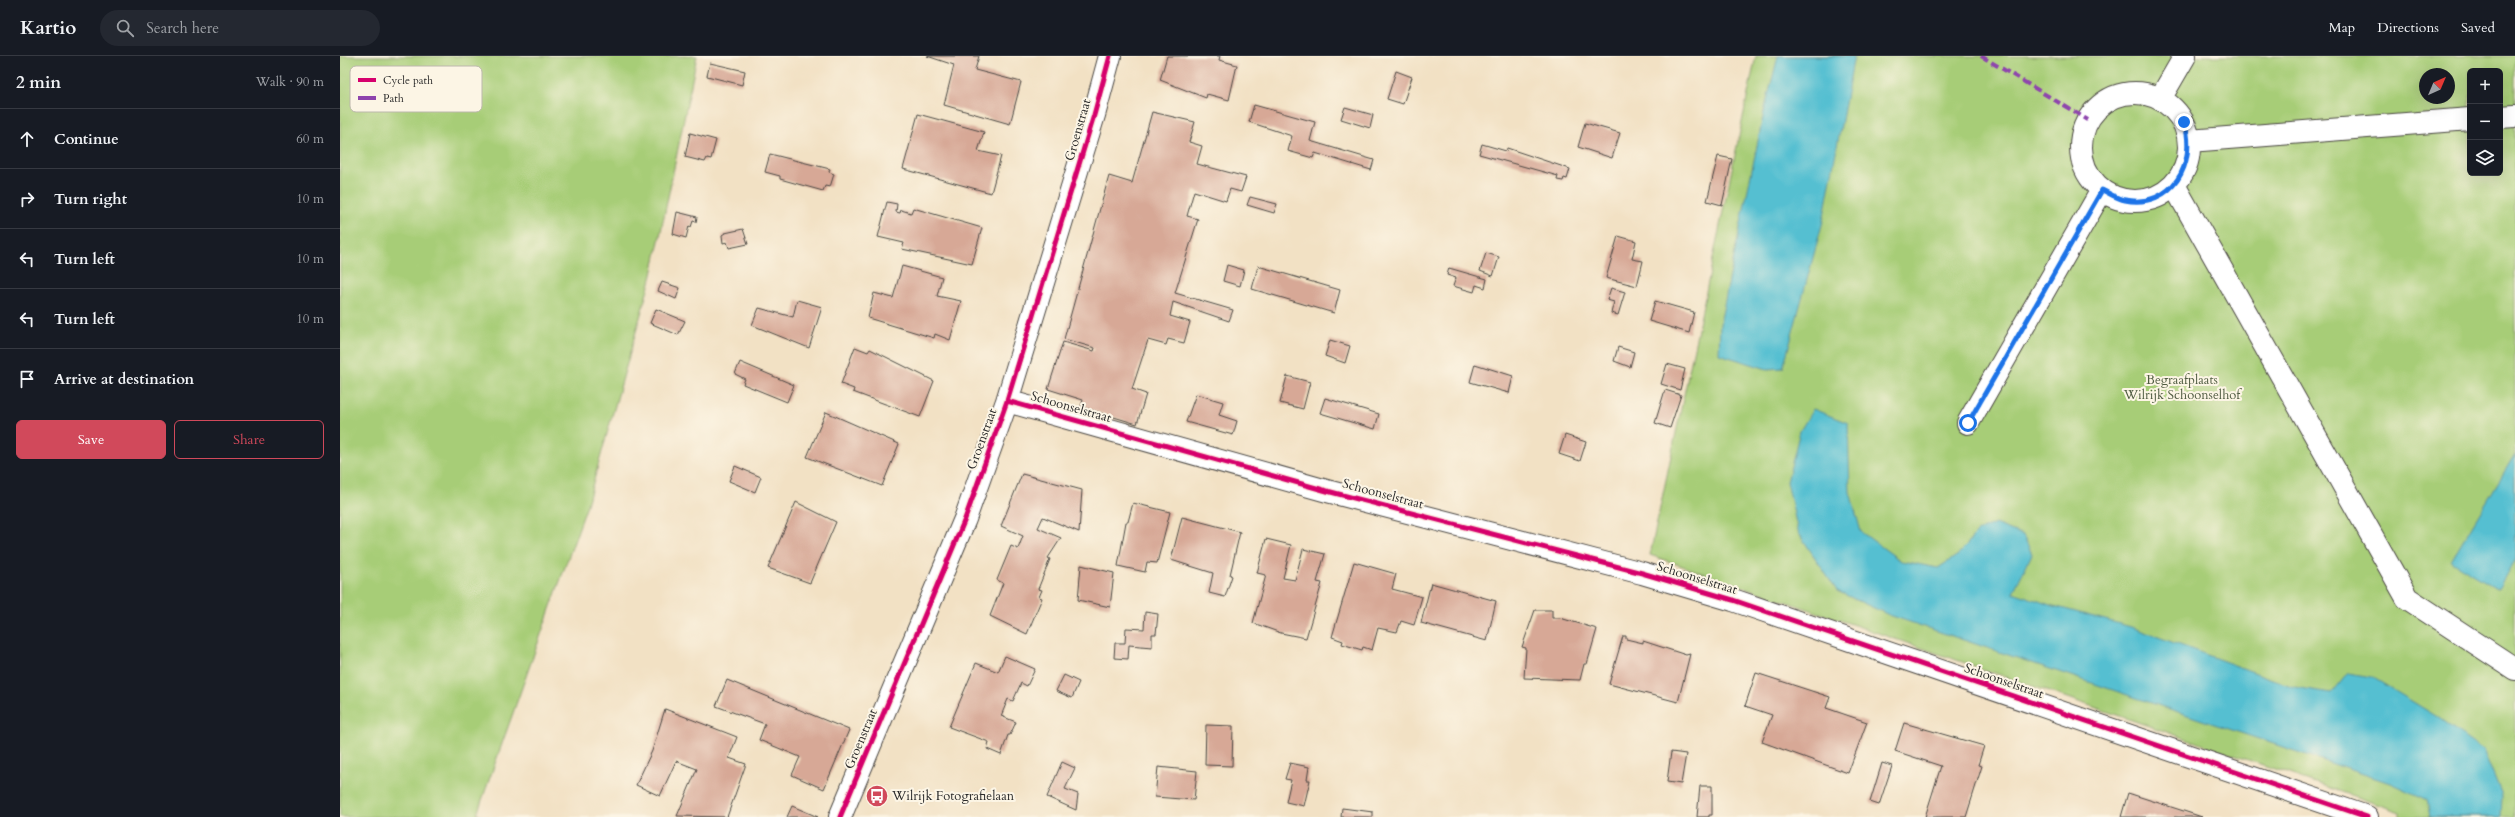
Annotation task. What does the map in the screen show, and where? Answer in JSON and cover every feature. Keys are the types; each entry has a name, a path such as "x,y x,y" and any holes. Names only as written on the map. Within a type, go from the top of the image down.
{"street":[{"name":"Groenstraat","path":"840,817 965,519 1008,401 1094,115 1110,56"},
{"path":"2160,98 2185,56"},
{"path":"2129,93 2146,93 2160,98 2172,107 2184,122 2189,141 2187,160 2174,184 2159,196 2140,201 2123,200 2102,190 2086,170 2082,159 2081,140 2086,122 2096,109 2111,98 2129,93"},
{"path":"2503,117 2515,116"},
{"path":"2189,141 2467,119"},
{"path":"2174,184 2408,598 2515,669"},
{"path":"1968,423 2102,190"},
{"name":"Schoonselstraat","path":"1008,401 1327,491 1642,573 1734,600 2367,817"}],"green space":[{"path":"340,56 697,56 652,275 586,508 477,814 482,817 340,817"},
{"name":"Begraafplaats Wilrijk Schoonselhof","path":"1756,56 2515,56 2515,817 2400,817 2400,812 1650,555"}],"water":[{"path":"1778,56 1854,56 1823,221 1783,368 1767,369 1719,354 1720,324 1764,112"},
{"path":"1813,409 1848,423 1850,492 1861,532 1901,561 1938,568 1958,555 1977,532 1995,524 2023,535 2032,554 2013,592 2050,605 2131,627 2294,687 2332,693 2348,673 2372,677 2436,716 2483,750 2502,796 2501,817 2430,817 2427,800 2390,783 1889,615 1837,591 1798,532 1787,482 1800,431"},
{"path":"2515,454 2515,559 2498,589 2451,561"}],"building":[{"path":"927,56 979,56 975,70 1021,82 1010,124 944,105 954,65"},
{"path":"1167,56 1220,56 1219,60 1237,65 1229,100 1207,94 1206,98 1160,80"},
{"path":"710,63 745,71 742,85 707,76"},
{"path":"1396,71 1412,77 1403,104 1387,99"},
{"path":"1254,105 1315,122 1310,141 1374,160 1371,170 1315,153 1313,158 1288,151 1292,136 1249,122"},
{"path":"1345,107 1373,115 1370,128 1341,119"},
{"path":"1152,112 1195,122 1189,142 1202,146 1197,164 1246,177 1241,192 1230,189 1226,201 1194,191 1187,216 1198,219 1175,293 1233,310 1229,321 1173,302 1170,316 1190,322 1184,343 1168,339 1166,345 1148,340 1132,389 1146,394 1137,424 1081,407 1083,400 1048,389 1063,342 1094,351 1095,348 1064,339 1109,176 1132,183"},
{"path":"918,114 984,132 978,151 1001,156 991,193 903,169"},
{"path":"1585,123 1620,133 1612,158 1578,147"},
{"path":"690,133 716,140 711,159 707,158 705,162 685,157"},
{"path":"1482,144 1506,151 1507,148 1570,169 1567,179 1564,178 1563,181 1557,180 1558,176 1479,154"},
{"path":"770,154 830,169 829,172 834,174 830,187 825,186 823,191 780,179 780,176 765,172"},
{"path":"1718,156 1732,159 1722,205 1707,201"},
{"path":"1250,197 1277,204 1274,213 1247,205"},
{"path":"887,202 897,204 896,212 900,213 901,210 911,213 913,208 982,228 972,264 902,249 904,243 878,237"},
{"path":"677,212 697,217 696,222 693,221 691,227 689,226 686,238 673,234"},
{"path":"743,229 748,244 729,248 727,242 723,243 722,235"},
{"path":"1618,236 1636,241 1632,259 1643,261 1637,286 1606,278"},
{"path":"1486,253 1499,257 1493,276 1480,271"},
{"path":"1227,265 1244,270 1240,286 1223,281"},
{"path":"902,266 942,277 937,296 961,301 950,340 935,334 934,338 868,318 874,293 893,298"},
{"path":"1258,266 1340,290 1334,313 1252,289"},
{"path":"1449,268 1487,279 1485,288 1476,285 1474,292 1453,286 1456,278 1447,275"},
{"path":"662,282 680,288 676,299 658,291"},
{"path":"1611,288 1625,292 1618,315 1611,313 1614,302 1607,300"},
{"path":"797,300 822,307 809,348 752,325 759,308 793,317"},
{"path":"1655,301 1694,312 1689,333 1649,321"},
{"path":"656,309 685,321 678,335 650,323"},
{"path":"1330,340 1350,346 1345,363 1325,356"},
{"path":"855,347 868,352 870,349 934,381 920,417 853,392 854,389 841,384"},
{"path":"1618,347 1634,352 1630,367 1614,361"},
{"path":"740,362 794,385 787,402 743,384 745,379 735,374"},
{"path":"1475,364 1513,376 1509,393 1470,382"},
{"path":"1667,364 1685,369 1680,390 1661,384"},
{"path":"1287,376 1310,382 1303,409 1280,403"},
{"path":"1665,390 1681,395 1670,428 1655,423"},
{"path":"1196,394 1223,402 1219,415 1237,421 1233,435 1186,422"},
{"path":"1325,398 1379,414 1375,429 1320,413"},
{"path":"826,412 899,444 882,486 807,457"},
{"path":"1565,435 1586,442 1580,461 1559,454"},
{"path":"735,466 761,477 755,492 729,481"},
{"path":"1022,474 1082,490 1079,532 1043,517 1038,528 1061,538 1048,558 1050,559 1038,589 1042,590 1039,597 1042,598 1027,634 990,616 1003,583 997,580 1011,546 1018,549 1023,536 1001,526"},
{"path":"796,502 836,522 810,583 768,568"},
{"path":"1133,503 1170,512 1157,563 1147,562 1145,572 1118,566 1126,522 1128,522"},
{"path":"1182,517 1240,532 1230,575 1232,576 1225,597 1209,593 1213,573 1171,560"},
{"path":"1266,539 1291,545 1283,578 1295,580 1303,549 1325,554 1317,582 1322,583 1306,638 1281,633 1253,623 1266,575 1257,573"},
{"path":"1354,562 1396,574 1392,589 1422,597 1414,625 1401,621 1397,632 1378,628 1372,650 1363,647 1362,650 1342,644 1343,641 1332,637"},
{"path":"1081,565 1114,573 1110,607 1078,600"},
{"path":"1431,583 1496,601 1487,641 1421,623"},
{"path":"1535,610 1552,610 1552,618 1560,618 1597,629 1587,664 1584,664 1580,680 1524,678 1526,648 1522,647"},
{"path":"1145,612 1158,614 1156,634 1152,634 1152,647 1129,645 1128,659 1114,658 1115,643 1125,643 1126,628 1144,629"},
{"path":"1623,636 1626,636 1626,639 1643,643 1643,641 1686,655 1690,654 1678,702 1609,684"},
{"path":"1005,656 1035,669 1027,686 1021,683 1013,701 1008,699 1001,716 1016,722 1010,735 1008,735 1001,755 987,749 989,742 949,727 976,663 998,672"},
{"path":"1756,673 1830,697 1826,708 1867,722 1848,773 1762,742 1772,715 1745,706"},
{"path":"1064,675 1079,682 1072,698 1056,691"},
{"path":"727,680 849,730 824,789 792,775 800,757 759,740 765,724 716,706"},
{"path":"665,709 737,737 729,758 746,764 727,817 677,816 697,769 676,761 660,796 636,785 652,751"},
{"path":"1904,723 1984,746 1978,765 1982,766 1966,817 1925,817 1941,766 1895,751"},
{"path":"1206,725 1233,726 1232,766 1205,765"},
{"path":"1671,752 1686,754 1681,784 1667,782"},
{"path":"1062,762 1075,768 1065,789 1078,794 1076,810 1047,797"},
{"path":"1290,763 1309,767 1307,780 1310,780 1304,806 1286,802 1291,780 1285,779"},
{"path":"1882,763 1892,766 1879,805 1870,802"},
{"path":"1158,767 1197,771 1194,800 1155,797"},
{"path":"1700,786 1712,786 1712,815 1709,815 1709,817 1697,817"},
{"path":"2128,793 2202,817 2121,817"},
{"path":"792,806 818,817 787,817"},
{"path":"1342,808 1373,812 1373,817 1341,817"}],"marked path":[{"path":"1981,56 2088,120"}],"cycle path":[{"path":"840,817 965,519 1007,401 1094,115 1110,56"},
{"path":"1007,401 1327,491 1642,573 1733,600 2367,817"}],"place":[{"name":"Wilrijk Fotografielaan","path":"877,796"}],"route":[{"path":"1968,423 2102,190 2123,200 2140,201 2159,196 2180,177 2187,160 2189,141 2184,122"}]}
